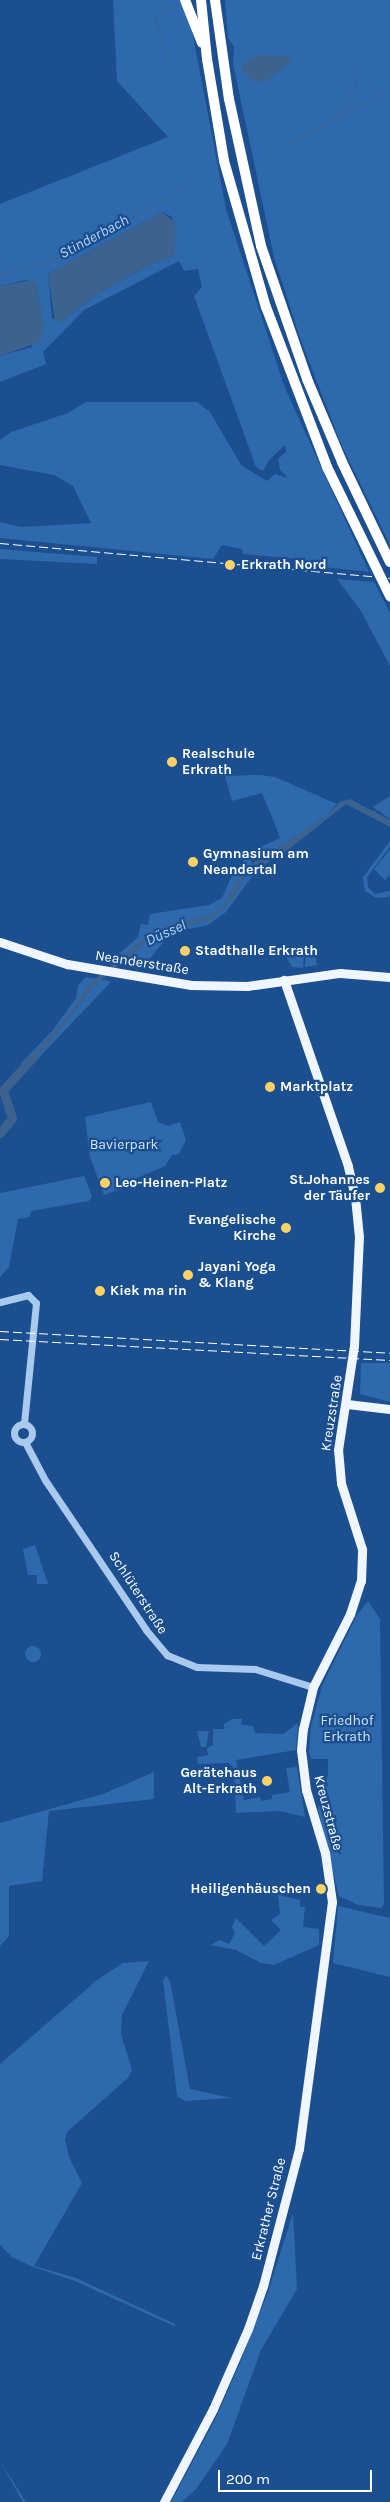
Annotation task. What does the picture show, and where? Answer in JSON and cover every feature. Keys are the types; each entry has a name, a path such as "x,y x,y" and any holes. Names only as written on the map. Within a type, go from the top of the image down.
{"highway":[{"path":"185,0 207,59"},
{"path":"202,0 207,59 224,160 266,307 327,467 390,596"},
{"path":"215,0 217,23 246,185 264,255 307,379 342,462 390,562"},
{"path":"217,23 221,0"}],"main road":[{"name":"Neanderstraße","path":"0,942 20,951 96,970 205,986 247,986 340,973 390,977"},
{"name":"Kreuzstraße","path":"284,980 350,1170 358,1220 357,1304 347,1404 338,1444 338,1471 358,1532 361,1581 350,1614 312,1687 303,1729 302,1767 330,1876 332,1902"},
{"path":"347,1404 390,1409"},
{"name":"Erkrather Straße","path":"164,2502 213,2409 264,2286 299,2149 332,1902"}],"street":[{"path":"0,1302 32,1297 36,1306 24,1424"},
{"path":"24,1424 32,1431 31,1438 25,1442 19,1440 14,1433 16,1427 24,1424"},
{"name":"Schlüterstraße","path":"25,1442 45,1480 146,1630 167,1655 197,1667 255,1669 312,1687"}],"green space":[{"path":"113,0 181,0 190,20 226,209 285,388 369,572 297,564 296,559 243,554 242,549 222,545 213,559 0,538 0,522 21,527 91,523 73,486 54,475 0,465 0,440 11,432 68,413 86,402 197,402 210,412 241,465 267,481 275,474 288,478 280,470 278,459 286,452 285,445 269,460 263,471 256,467 194,296 202,287 198,269 184,271 179,261 84,310 43,352 46,364 0,382 0,356 32,347 39,299 37,284 26,280 0,286 0,204 168,137 117,81","holes":["162,212 172,217 175,255 147,266 95,296 61,322 52,318 48,274"]},
{"path":"225,0 390,0 390,545 341,444 300,338 274,257 233,64 234,47 228,38"},
{"path":"0,549 97,557 97,564 0,559"},
{"path":"337,579 374,582 390,613 390,666 361,611"},
{"path":"259,775 275,777 337,804 325,817 258,860 254,850 280,838 274,822 262,793 232,801 225,776"},
{"path":"390,796 390,819 373,807"},
{"path":"390,841 390,847 367,877 368,887 375,894 390,891 389,897 376,898 365,891 363,877"},
{"path":"390,850 390,874 385,880 374,869"},
{"path":"247,857 251,860 254,874 226,912 208,925 184,930 166,939 141,969 108,964 138,937 141,924 148,925 150,914 209,905 222,898 234,871"},
{"path":"306,949 314,949 317,965 305,967"},
{"path":"285,955 304,956 303,968 292,967"},
{"path":"86,977 110,981 30,1067 21,1063 53,1030 76,998 78,985"},
{"name":"Bavierpark","path":"151,1102 158,1122 168,1126 180,1122 186,1140 179,1154 172,1155 165,1166 137,1178 129,1186 104,1195 90,1157 85,1117"},
{"name":"Bavierpark","path":"84,1176 92,1196 89,1201 31,1211 30,1217 18,1219 9,1267 0,1277 0,1193"},
{"path":"361,1363 390,1363 390,1402 360,1394"},
{"path":"35,1545 48,1584 37,1584 37,1575 28,1575 23,1549"},
{"name":"Friedhof Erkrath","path":"368,1601 380,1619 384,1904 381,1908 358,1905 339,1896 318,1809 328,1775 328,1759 311,1759 309,1752 311,1726 322,1686 357,1615"},
{"path":"33,1646 39,1648 41,1654 39,1660 33,1662 27,1660 25,1654 27,1648"},
{"path":"232,1719 242,1719 241,1724 253,1726 255,1733 283,1734 298,1723 296,1750 236,1760 244,1800 260,1797 261,1801 272,1799 272,1795 290,1792 286,1768 297,1767 305,1817 279,1811 236,1813 234,1768 229,1763 198,1764 197,1757 208,1755 207,1748 213,1745 213,1729 224,1729 224,1724"},
{"path":"197,1731 209,1731 206,1747 201,1747"},
{"path":"154,1772 154,1799 49,1811 42,1881 9,1886 9,1936 0,1946 0,1823 103,1794"},
{"path":"278,1895 300,1900 300,1907 305,1907 303,1927 319,1929 319,1945 274,1965 261,1963 236,1950 210,1945 220,1940 229,1944 235,1933 232,1927 236,1918 264,1946 281,1930 271,1920 280,1914"},
{"path":"338,1906 390,1918 390,1977 333,1963"},
{"path":"149,1961 122,2015 121,2034 132,2070 128,2078 68,2131 65,2139 69,2157 82,2183 34,2266 76,2278 175,2324 174,2326 75,2281 33,2267 12,2257 0,2245 0,2064 97,1980 123,1963"},
{"path":"166,1976 170,1981 190,2089 231,2098 185,2101 177,2096 163,1980"},
{"path":"293,2213 297,2289 261,2350 227,2444 196,2489 182,2502 171,2502 216,2418 239,2365 268,2292"},
{"path":"0,2461 26,2502 23,2502"}],"shaded area":[{"path":"257,55 289,56 292,61 267,81 253,82 242,71 243,64"},
{"path":"162,212 175,222 175,255 147,266 95,296 61,322 55,321 48,274"},
{"path":"33,280 37,284 44,326 40,342 0,356 0,286"},
{"path":"350,799 390,820 390,827 346,804 283,854 246,875 233,900 213,919 171,930 144,944 95,985 53,1040 26,1067 24,1064 70,1013 88,985 140,941 169,925 210,915 221,909 244,869 325,817 340,802"}],"waterway":[{"path":"167,60 155,17 180,2"},
{"path":"336,117 355,85 358,68"},
{"name":"Stinderbach","path":"286,145 390,89"},
{"name":"Stinderbach","path":"0,275 62,256 184,188"},
{"path":"373,812 390,798"},
{"name":"Düssel","path":"0,1133 12,1118 3,1090 33,1057"}],"railway":[{"path":"0,543 390,578"},
{"path":"0,1331 390,1353"},
{"path":"0,1339 390,1360"}],"place":[{"name":"Erkrath Nord","path":"230,565"},
{"name":"Realschule Erkrath","path":"172,762"},
{"name":"Gymnasium am Neandertal","path":"193,862"},
{"name":"Stadthalle Erkrath","path":"185,951"},
{"name":"Marktplatz","path":"270,1087"},
{"name":"Leo-Heinen-Platz","path":"105,1183"},
{"name":"St.Johannes der Täufer","path":"380,1188"},
{"name":"Evangelische Kirche","path":"286,1228"},
{"name":"Jayani Yoga & Klang","path":"188,1275"},
{"name":"Kiek ma rin","path":"100,1291"},
{"name":"Gerätehaus Alt-Erkrath","path":"267,1781"},
{"name":"Heiligenhäuschen","path":"321,1889"}]}
